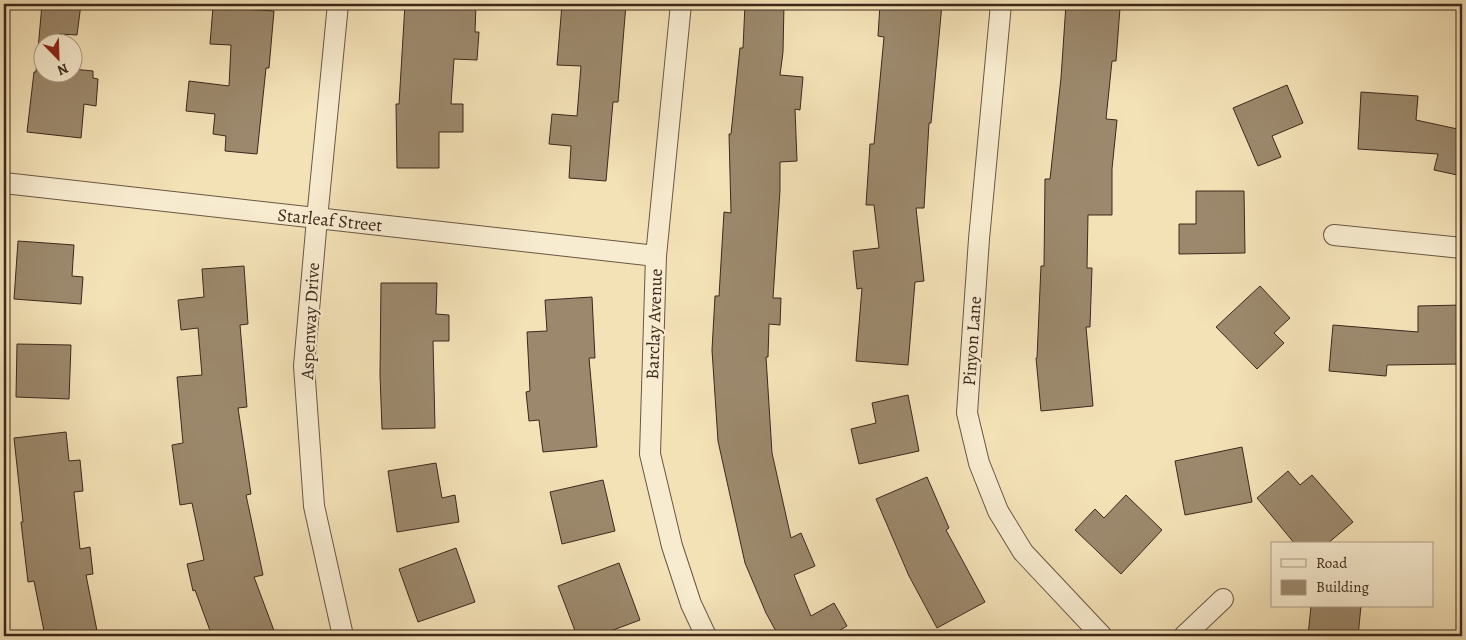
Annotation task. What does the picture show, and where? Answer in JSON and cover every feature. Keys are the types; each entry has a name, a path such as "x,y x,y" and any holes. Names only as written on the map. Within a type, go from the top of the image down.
{"street":[{"name":"Aspenway Drive","path":"338,4 304,366 314,506 343,636"},
{"name":"Barclay Avenue","path":"681,4 656,256 650,454 672,546 691,604 706,636"},
{"name":"Pinyon Lane","path":"1001,4 979,239 967,413 978,463 998,511 1023,552 1102,636"},
{"name":"Starleaf Street","path":"4,183 656,256"},
{"path":"1334,235 1462,248"},
{"path":"1184,636 1224,599"}],"building":[{"path":"42,4 81,4 77,32 40,32"},
{"path":"405,4 476,4 475,32 479,32 477,60 454,59 451,104 463,104 463,132 439,132 439,168 397,168 396,104 399,104"},
{"path":"562,4 626,4 618,102 613,102 606,181 569,178 571,146 549,144 552,114 577,116 581,66 557,65"},
{"path":"745,4 784,4 783,52 780,75 803,77 800,110 795,109 797,161 780,162 773,298 781,298 780,325 769,324 768,357 766,357 772,453 791,538 801,533 815,566 794,575 811,616 834,603 847,626 830,636 776,636 778,635 766,613 745,563 718,441 712,350 715,296 719,296 724,212 731,213 729,134 731,134 740,48 743,48"},
{"path":"880,4 942,4 931,123 929,123 924,208 916,208 924,281 915,282 908,365 856,361 862,288 857,289 853,251 879,248 874,205 866,205 870,144 874,144 884,37 878,36"},
{"path":"1066,4 1120,8 1116,61 1112,61 1106,119 1117,120 1112,169 1112,215 1088,215 1087,268 1092,268 1090,327 1086,327 1093,406 1041,411 1036,358 1041,266 1044,266 1045,179 1050,179 1061,78"},
{"path":"213,7 274,11 269,68 266,68 257,154 225,151 226,136 213,134 215,114 186,111 189,81 229,86 231,45 210,44"},
{"path":"82,70 93,71 93,78 98,79 96,106 84,104 81,138 27,132 33,82 82,82"},
{"path":"1287,85 1303,123 1272,136 1281,157 1258,166 1233,108"},
{"path":"1361,92 1418,96 1416,120 1462,130 1462,176 1434,170 1438,154 1358,149"},
{"path":"1196,191 1244,191 1245,253 1179,254 1179,224 1196,224"},
{"path":"18,241 74,245 72,276 83,277 81,304 14,299"},
{"path":"244,266 248,324 240,325 247,407 238,408 251,494 246,495 263,575 254,577 276,636 212,636 195,590 193,591 187,564 204,560 192,503 180,505 172,445 183,443 177,377 202,375 198,328 181,330 178,300 204,297 202,269"},
{"path":"381,283 437,283 436,314 449,315 449,341 433,341 435,428 382,429 380,375"},
{"path":"1260,286 1290,318 1274,333 1284,343 1257,369 1216,327"},
{"path":"592,297 595,358 589,358 597,447 543,452 539,420 529,421 526,392 530,391 527,332 547,331 545,300"},
{"path":"1462,305 1462,364 1387,365 1386,376 1329,371 1333,325 1418,332 1418,306"},
{"path":"17,344 71,345 69,399 16,397"},
{"path":"908,395 919,451 859,464 851,429 876,423 872,403"},
{"path":"66,432 69,461 80,460 83,491 74,492 80,549 90,547 93,574 86,575 98,636 45,636 34,581 28,582 14,438"},
{"path":"1242,447 1252,502 1185,515 1175,461"},
{"path":"436,463 442,498 455,495 459,522 397,532 388,471"},
{"path":"1288,471 1300,485 1312,475 1353,522 1329,542 1293,542 1257,498"},
{"path":"927,477 949,528 946,530 985,602 937,628 909,576 876,499"},
{"path":"603,480 615,531 562,544 550,492"},
{"path":"1126,495 1162,530 1121,574 1075,530 1095,509 1104,518"},
{"path":"456,548 475,602 418,622 399,569"},
{"path":"619,563 640,620 597,636 577,636 558,586"},
{"path":"1311,608 1361,608 1358,636 1308,636"}]}
